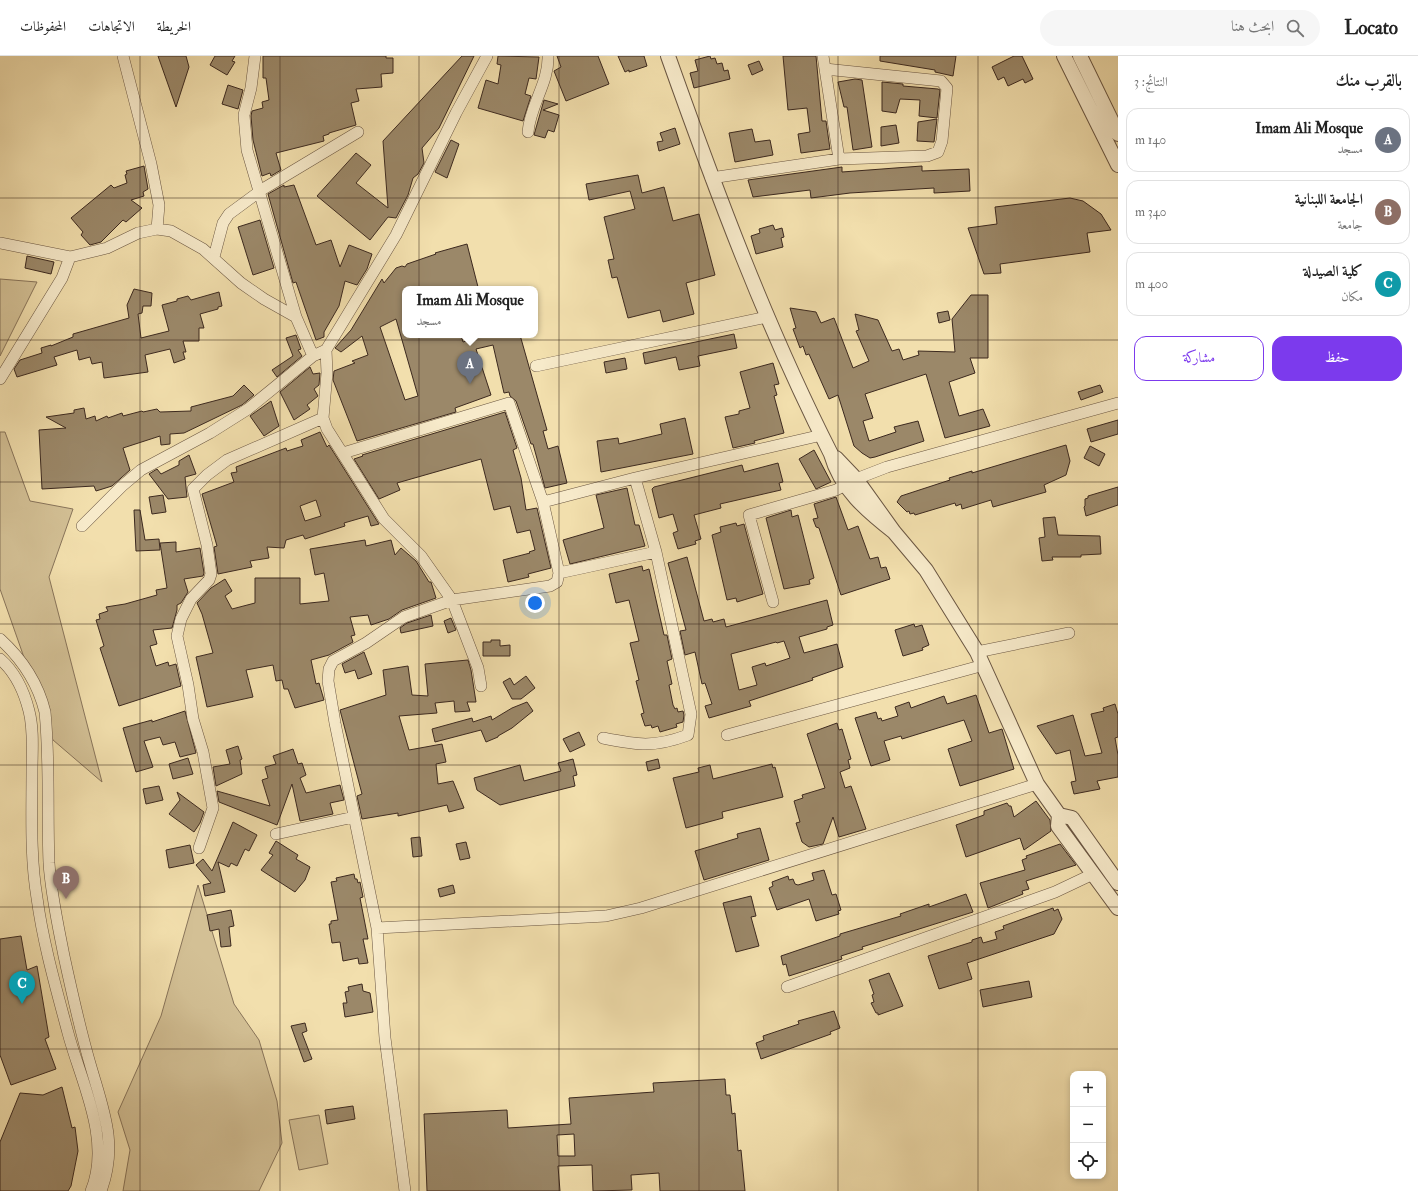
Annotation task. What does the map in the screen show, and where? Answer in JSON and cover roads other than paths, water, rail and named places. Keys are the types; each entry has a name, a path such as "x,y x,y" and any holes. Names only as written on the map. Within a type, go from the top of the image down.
{"street":[{"path":"123,56 151,164 159,205 157,229"},
{"path":"255,56 244,124 247,150 258,192 296,317 313,356"},
{"path":"481,686 478,668 452,600 421,556 384,519 327,428 323,418 327,373 326,350 396,235 456,113 487,56"},
{"path":"528,132 532,112 549,66 548,56"},
{"path":"668,56 712,178 767,317 831,454 836,471 851,482 854,497 876,518 894,532 926,570 984,665 1037,784 1059,815 1058,826 1118,908"},
{"path":"823,56 839,159"},
{"path":"1064,56 1118,165"},
{"path":"1080,56 1118,134"},
{"path":"712,178 839,159 926,156 938,152 942,141 947,88 941,81 825,69"},
{"path":"214,257 226,217 258,192 358,132"},
{"path":"0,243 70,258 106,248 138,234 157,229 171,231 180,235 214,257 241,283 264,300 296,317"},
{"path":"0,379 62,278 70,258"},
{"path":"536,366 767,317"},
{"path":"82,526 122,486 141,470 248,409 313,356 326,350"},
{"path":"343,453 509,403 543,502 559,573 556,582 550,586 452,600 404,616 366,643 333,661 329,668 328,681 335,723 377,928 385,1038 405,1191"},
{"path":"773,602 749,515 836,490 887,467 1118,403"},
{"path":"199,848 213,808 203,752 193,718 177,636 181,619 191,599 209,580 211,574 207,545 193,489 207,475 227,460 323,418"},
{"path":"543,502 635,478 822,435"},
{"path":"603,738 637,745 667,743 688,735 691,714 656,552 635,478"},
{"path":"559,573 656,552"},
{"path":"977,652 1069,633"},
{"path":"0,639 18,656 40,692 45,712 49,863 56,916 79,1029 103,1108 109,1139 110,1155 108,1171 101,1191"},
{"path":"0,659 7,666 18,683 27,703 31,723 32,846 35,880 41,920 68,1034 96,1127 98,1165 92,1191"},
{"path":"727,735 984,665"},
{"path":"377,928 606,916 641,908 1037,784"},
{"path":"1059,815 1072,818 1118,883"},
{"path":"276,834 354,817"},
{"path":"787,987 1055,892 1093,874"},
{"path":"41,920 56,916"}],"place":[{"name":"Imam Ali Mosque","path":"470,384"},
{"name":"الجامعة اللبنانية","path":"66,899"},
{"name":"كلية الصيدلة","path":"22,1004"}]}
